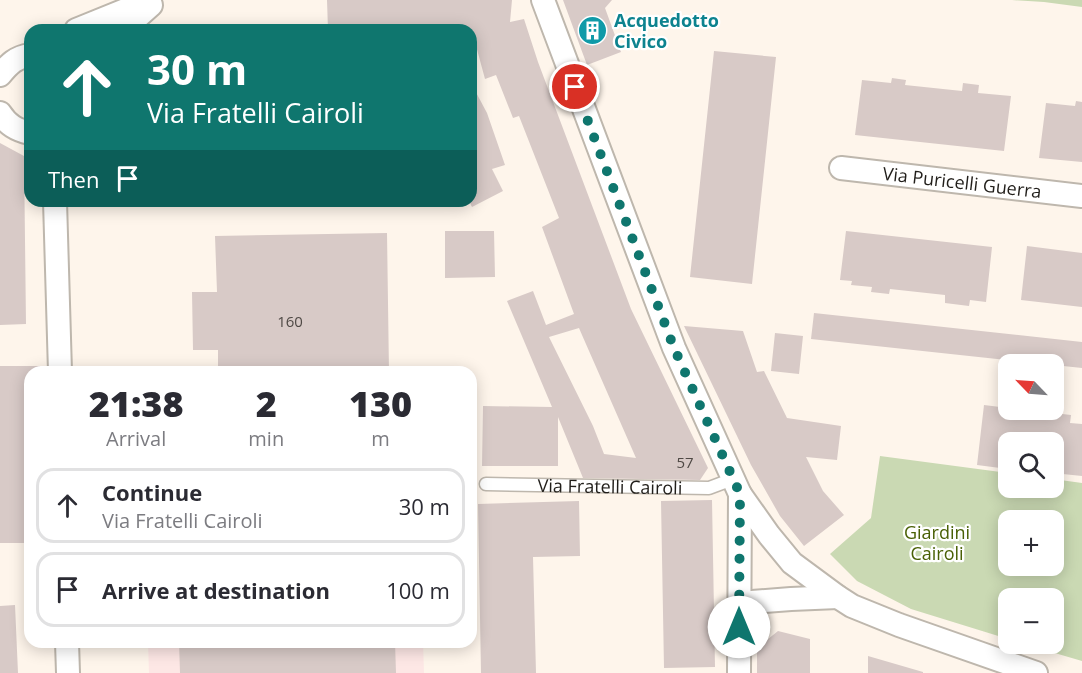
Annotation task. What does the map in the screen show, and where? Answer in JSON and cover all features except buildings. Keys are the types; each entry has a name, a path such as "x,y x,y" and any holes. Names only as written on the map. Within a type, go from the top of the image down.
{"street":[{"path":"91,24 150,0"},
{"path":"130,24 158,0"},
{"path":"543,0 674,348 736,486 792,563 852,606 899,626 1036,673"},
{"path":"0,75 9,64 24,56"},
{"path":"0,113 6,122 24,131"},
{"name":"Via Puricelli Guerra","path":"841,168 1082,196"},
{"path":"55,207 60,366"},
{"path":"736,486 739,673"},
{"path":"739,603 791,598 838,597"},
{"path":"67,648 68,673"}],"lane":[{"name":"Via Fratelli Cairoli","path":"486,484 709,488 736,486"}],"shaded area":[{"path":"148,648 423,648 424,673 149,673"}],"green space":[{"path":"1012,0 1082,0 1082,7 1044,2"},
{"name":"Giardini Cairoli","path":"880,456 998,472 998,498 1064,498 1064,481 1082,483 1082,661 1058,654 1064,654 1064,588 998,588 998,636 911,609 857,581 830,554 871,518"}],"place":[{"name":"Acquedotto Civico","path":"593,30"}],"route":[{"path":"575,87 674,348 740,494 739,627"}]}
